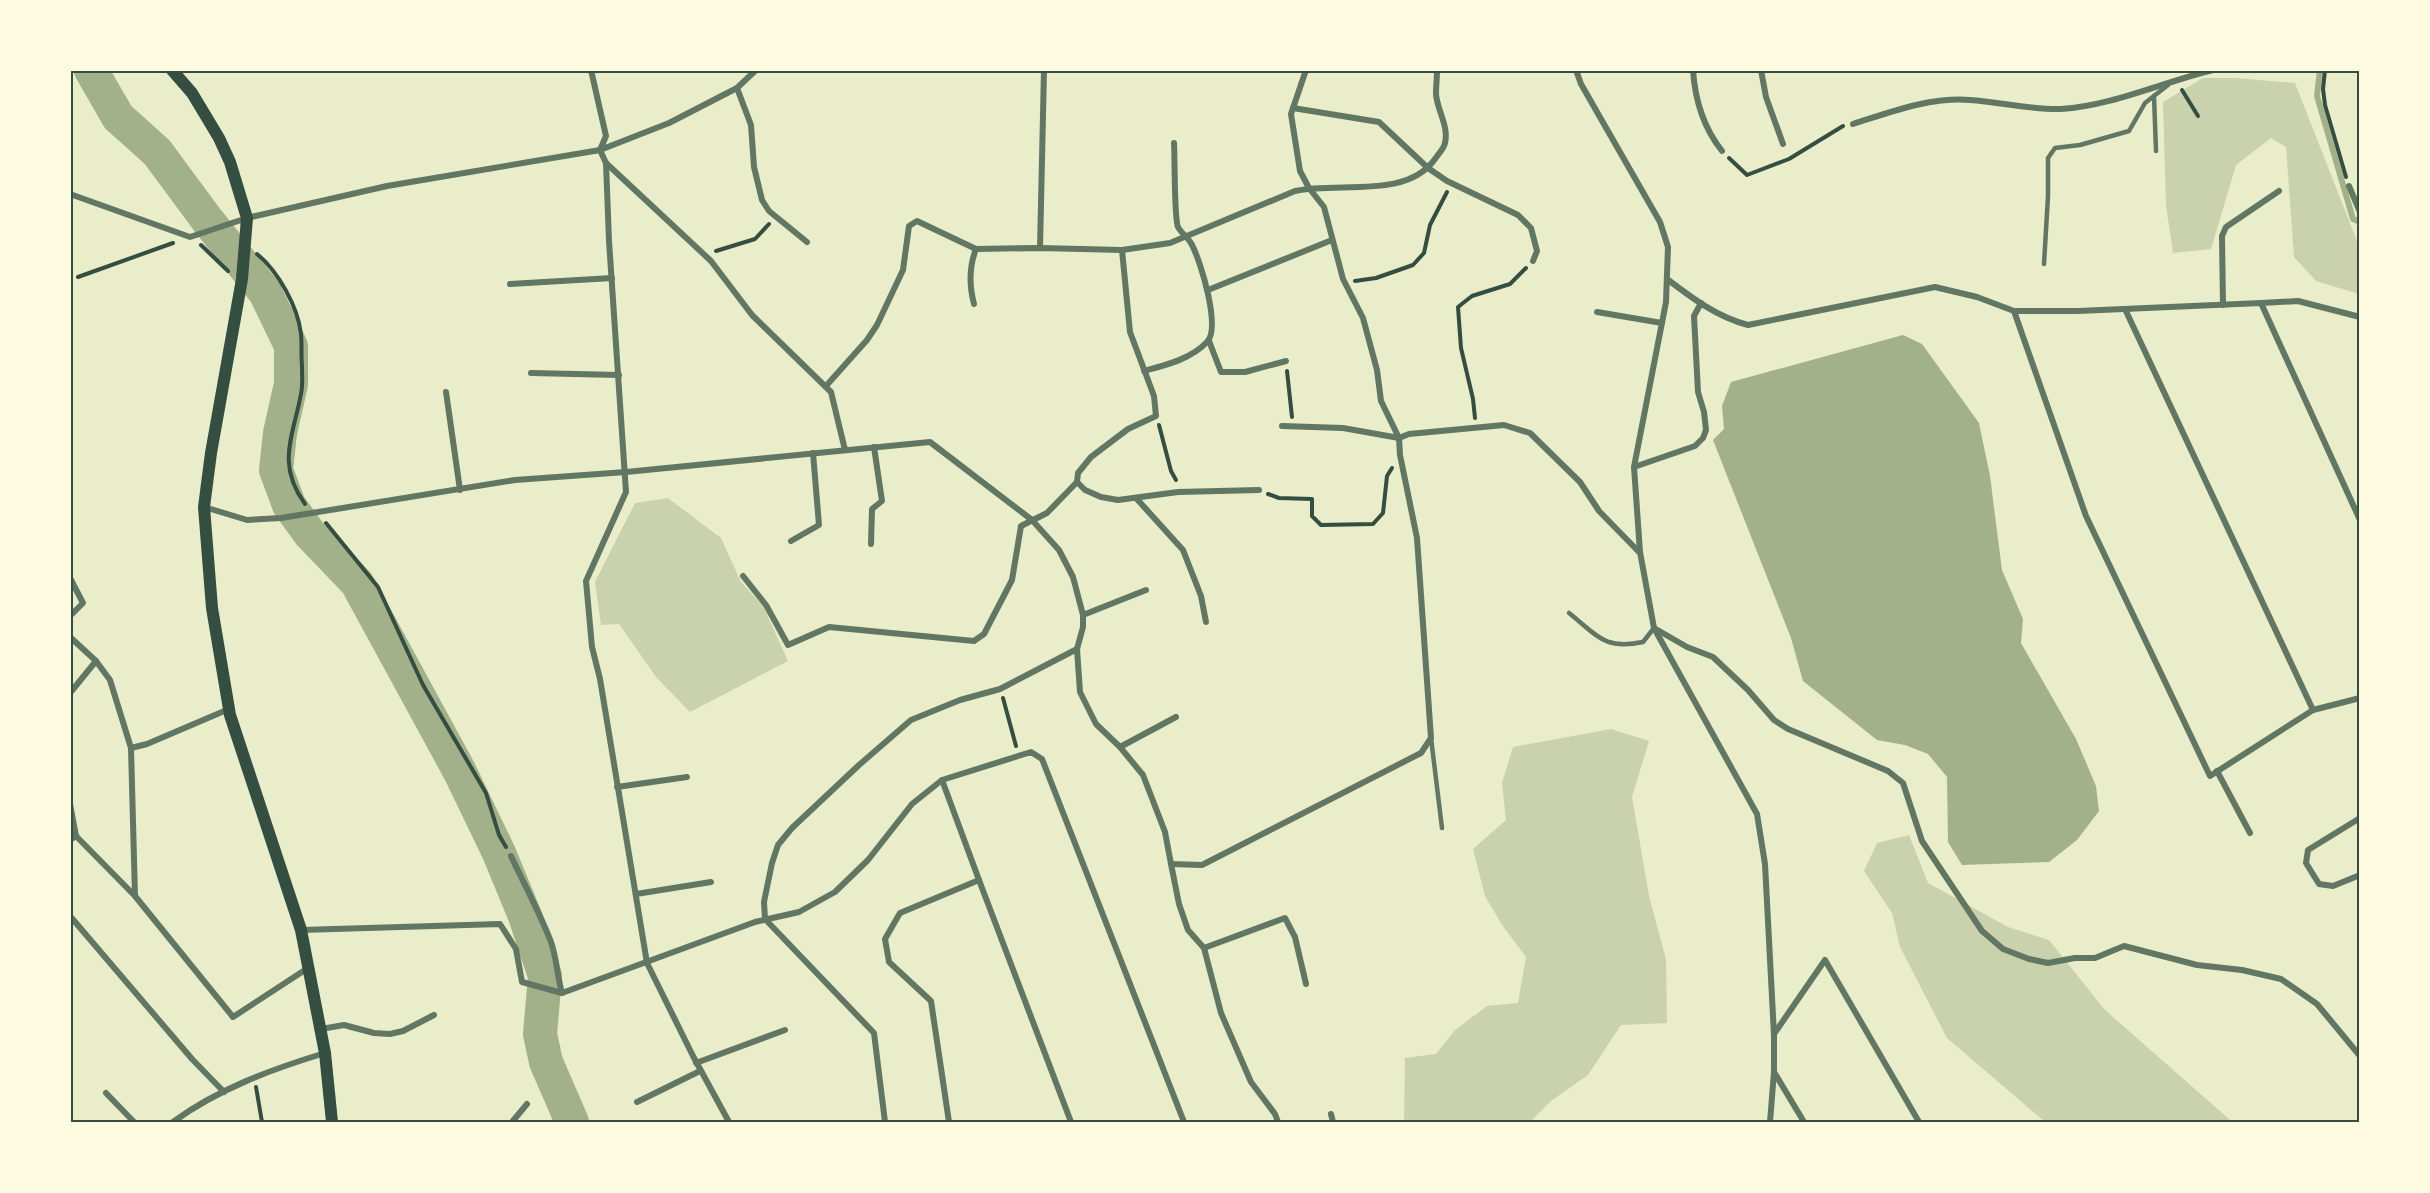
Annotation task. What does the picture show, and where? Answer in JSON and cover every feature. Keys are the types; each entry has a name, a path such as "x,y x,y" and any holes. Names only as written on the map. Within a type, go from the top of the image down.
{"main road":[{"path":"172,70 192,93 219,138 230,162 247,218 242,283 211,453 204,507 212,608 229,709 301,930 326,1053 332,1122"}],"street":[{"path":"591,70 606,136 600,150 606,163 626,472 626,492 586,581 592,647 600,679 647,963 700,1071 729,1122"},
{"path":"70,194 190,237 247,218 387,186 600,150 669,123 737,88 756,70"},
{"path":"1040,248 1044,70"},
{"path":"1171,864 1202,865 1421,753 1431,738 1417,538 1400,455 1399,438 1381,401 1377,370 1363,318 1346,285 1324,207 1309,188 1300,171 1291,114 1306,70"},
{"path":"826,386 867,340 877,325 903,270 909,226 917,221 976,249 1122,250 1170,243 1309,188 1364,188 1404,181 1428,168 1445,145 1445,128 1436,95 1437,70"},
{"path":"1576,70 1587,95 1660,222 1668,247 1662,323 1634,467 1640,552 1654,628 1757,814 1765,864 1773,1035 1774,1072 1770,1122"},
{"path":"1693,70 1694,87 1702,120 1722,151"},
{"path":"1761,70 1766,97 1783,144"},
{"path":"2174,70 2175,80"},
{"path":"1853,124 1932,101 1968,100 2060,109 2106,103 2213,70"},
{"path":"737,88 751,125 754,167 762,200 769,212 807,242"},
{"path":"1293,108 1379,122 1428,168 1453,184 1518,215 1531,228 1537,251 1533,261"},
{"path":"1144,371 1176,362 1209,341 1213,329 1208,290 1192,243 1177,225 1174,143"},
{"path":"606,163 706,256 752,315 831,392 845,450"},
{"path":"2349,186 2360,212"},
{"path":"2223,305 2222,236 2226,227 2279,191"},
{"path":"1208,290 1332,240"},
{"path":"974,304 970,290 971,262 976,249"},
{"path":"743,576 766,604 788,645 829,627 974,641 984,634 1012,580 1021,526 1047,513 1077,482 1078,473 1091,457 1128,429 1156,416 1154,396 1130,332 1122,250"},
{"path":"510,284 612,278"},
{"path":"1667,279 1728,320 1748,325 1935,287 1977,297 2014,311 2126,309 2298,301 2360,317"},
{"path":"1634,467 1695,446 1703,438 1706,430 1698,392 1694,316 1701,303"},
{"path":"2261,303 2360,520"},
{"path":"2126,309 2313,710"},
{"path":"2014,311 2086,516 2210,776 2313,710 2360,698"},
{"path":"1597,312 1662,323"},
{"path":"1209,341 1221,372 1245,372 1286,361"},
{"path":"531,373 619,375"},
{"path":"446,392 460,489"},
{"path":"1282,426 1343,428 1399,438 1409,434 1504,425 1530,433 1580,482 1599,511 1640,552"},
{"path":"204,507 247,520 281,518 515,480 626,472 930,442 1032,520 1059,550 1073,577 1083,615 1083,627 1077,649 1080,692 1096,724 1120,747 1143,775 1165,832 1179,904 1188,930 1204,948 1221,1013 1251,1082 1275,1114 1278,1122"},
{"path":"871,544 872,509 882,501 874,447"},
{"path":"791,542 819,525 813,453"},
{"path":"1077,482 1085,490 1101,497 1118,500 1178,492 1259,490"},
{"path":"1136,498 1183,550 1201,596 1206,622"},
{"path":"70,578 83,603 70,616"},
{"path":"1083,615 1146,590"},
{"path":"1654,628 1687,647 1713,657 1748,690 1774,720 1788,729 1888,771 1903,783 1922,841 1982,931 2003,949 2029,959 2048,963 2075,958 2095,958 2124,946 2197,965 2242,970 2281,979 2318,1004 2360,1056"},
{"path":"70,637 96,661 110,680 131,748 135,896"},
{"path":"885,1122 874,1033 765,919 764,902 778,846 792,828 910,720 960,700 1000,688 1077,649"},
{"path":"70,693 96,661"},
{"path":"131,748 147,744 229,709"},
{"path":"1120,747 1176,717"},
{"path":"301,930 500,924 516,949 522,982 562,993 765,919 799,912 836,892 868,860 912,804 942,780 1031,752 1042,759 1184,1122"},
{"path":"2217,771 2250,833"},
{"path":"618,787 687,777"},
{"path":"942,780 1071,1122"},
{"path":"70,804 73,838 135,896 233,1017 308,968"},
{"path":"2360,818 2308,850 2306,863 2319,884 2333,886 2360,875"},
{"path":"511,856 551,941 562,993"},
{"path":"949,1122 932,1001 889,962 885,939 900,913 979,880"},
{"path":"636,894 711,882"},
{"path":"70,916 192,1059 224,1092"},
{"path":"1204,948 1285,918 1295,937 1306,984"},
{"path":"1773,1035 1825,960 1919,1122"},
{"path":"321,1029 344,1025 374,1033 390,1034 435,1015"},
{"path":"696,1063 785,1030"},
{"path":"173,1122 224,1092 272,1069 326,1053"},
{"path":"637,1102 700,1071"},
{"path":"1774,1072 1804,1122"},
{"path":"106,1093 134,1122"},
{"path":"512,1122 526,1104"},
{"path":"1331,1114 1333,1122"}],"lane":[{"path":"2044,264 2048,158 2055,148 2080,145 2129,131 2145,103 2175,80"},
{"path":"2154,96 2156,151"},
{"path":"1569,613 1608,644 1625,646 1643,642 1654,628"},
{"path":"1431,738 1442,828"}],"path":[{"path":"2325,70 2323,89 2325,105 2349,186"},
{"path":"2175,80 2198,116"},
{"path":"1346,285 1359,280 1376,278 1413,265 1424,253 1430,225 1453,184"},
{"path":"706,256 755,239 776,217"},
{"path":"78,277 190,237 242,283"},
{"path":"246,245 261,256 275,275 292,304 301,332 302,392 291,432 290,475 305,504 316,512 378,587 423,685 486,793 500,835 511,856"},
{"path":"1476,427 1473,399 1461,348 1458,307 1472,296 1510,284 1533,261"},
{"path":"1286,361 1293,426"},
{"path":"1156,416 1171,471 1178,483 1178,492"},
{"path":"1259,490 1280,498 1311,499 1312,516 1321,525 1373,524 1383,513 1387,476 1400,455"},
{"path":"1000,688 1019,756"},
{"path":"255,1078 262,1122"}],"shaded area":[{"path":"2203,78 2237,78 2295,83 2357,241 2359,241 2359,294 2316,281 2294,257 2286,147 2271,138 2236,165 2211,249 2173,253 2166,205 2163,102"},
{"path":"1903,335 1922,344 1979,423 1990,476 2002,570 2023,619 2021,643 2076,739 2096,786 2099,811 2077,840 2049,862 1962,865 1948,842 1947,777 1928,754 1905,745 1877,740 1803,681 1791,638 1713,440 1724,429 1722,406 1731,382"},
{"path":"668,498 721,538 741,582 763,606 788,661 690,712 656,677 619,624 601,625 595,582 635,503"},
{"path":"1611,729 1649,741 1632,797 1649,896 1666,959 1667,1023 1621,1025 1588,1075 1551,1101 1530,1122 1404,1122 1405,1058 1436,1054 1455,1030 1487,1006 1518,1003 1526,957 1502,925 1485,896 1473,849 1506,820 1502,783 1513,747"},
{"path":"1909,835 1928,883 2008,927 2049,940 2105,1010 2230,1122 2045,1122 1947,1038 1900,947 1892,913 1864,871 1877,843"}],"waterway":[{"path":"91,70 118,117 157,152 265,292 291,346 291,384 280,433 276,470 289,505 310,534 357,583 460,772 499,853 525,916 545,976 540,1034 546,1062 572,1122"},
{"path":"2320,70 2317,96 2353,219 2360,222"}]}
